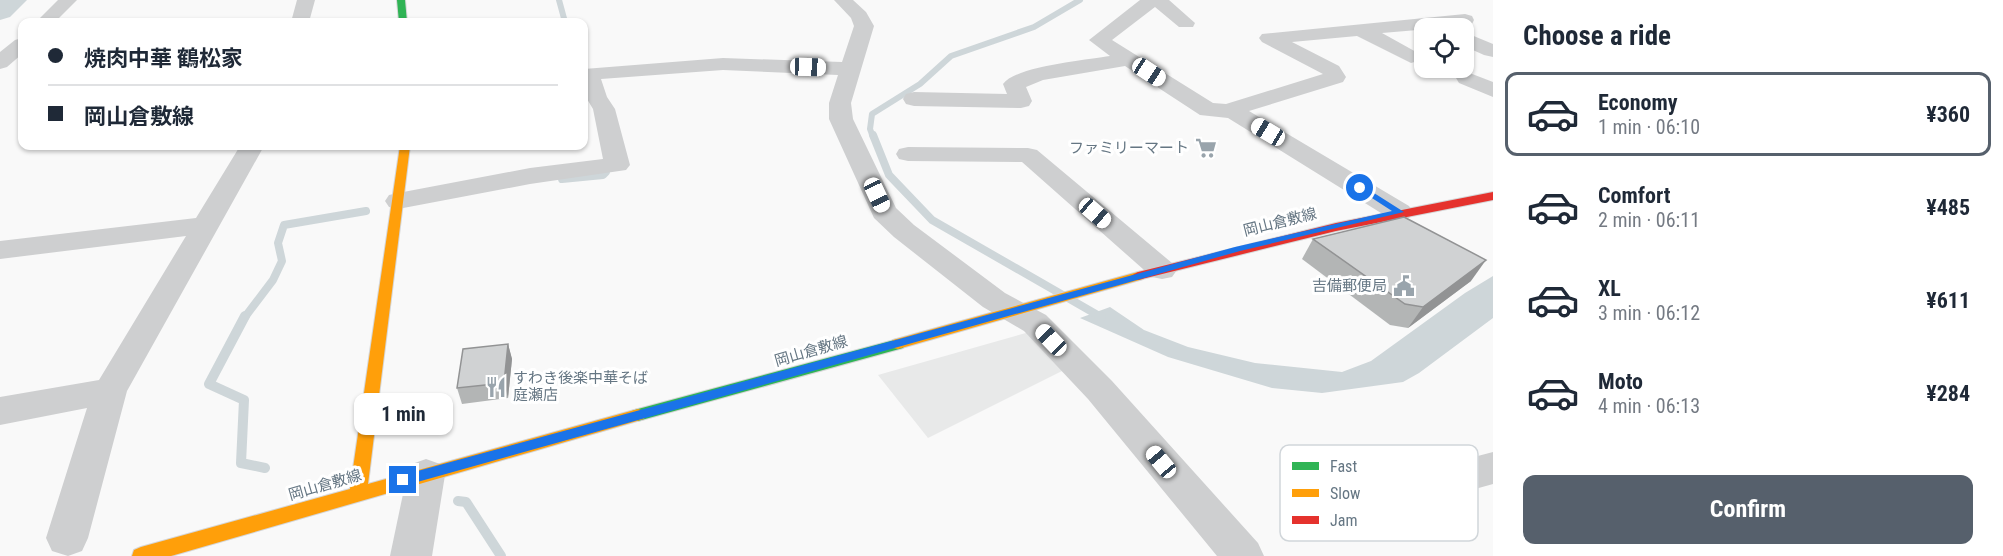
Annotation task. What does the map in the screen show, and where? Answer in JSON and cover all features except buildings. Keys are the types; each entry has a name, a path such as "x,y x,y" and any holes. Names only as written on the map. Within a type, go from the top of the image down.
{"main road":[{"path":"401,0 403,18"},
{"path":"357,492 404,150"},
{"name":"岡山倉敷線","path":"141,556 357,492 426,475 1238,249 1399,212 1493,196"}],"street":[{"path":"49,18 68,0"},
{"path":"301,18 306,0"},
{"path":"843,0 859,16 864,26 840,104 841,119 885,212 904,231 985,293 1027,308 1035,323 1100,390 1243,556"},
{"path":"1152,0 1100,40 1208,110 1231,110 1335,77 1332,70 1269,38 1414,27"},
{"path":"1158,0 1186,23"},
{"path":"1361,30 1411,57"},
{"path":"1474,37 1491,51"},
{"path":"0,63 18,47"},
{"path":"914,99 1021,101 1014,84 1038,74 1130,59"},
{"path":"398,201 531,176 617,165 604,109 596,98 588,74 723,64 850,69"},
{"path":"1467,78 1493,90"},
{"path":"1231,110 1399,212"},
{"path":"67,538 110,391 250,150"},
{"path":"908,154 1028,155 1162,270"},
{"path":"0,250 207,225"},
{"path":"0,411 110,391"},
{"path":"1478,472 1493,468"},
{"path":"411,556 426,475"}],"shaded area":[{"path":"1493,276 1493,318 1419,373 1403,382 1322,393 1272,388 1168,357 1080,318 1110,307 1144,330 1188,347 1255,363 1342,372 1371,361 1465,293"},
{"path":"1033,331 1066,369 928,438 878,375"}],"waterway":[{"path":"0,11 13,0"},
{"path":"559,0 564,18"},
{"path":"873,137 870,129 872,114 920,84 951,56 1034,27 1080,0"},
{"path":"873,135 889,175 932,220 1101,317 1099,316"},
{"path":"562,179 603,175 606,172 606,162"},
{"path":"245,317 273,280 282,261 278,243 284,225 366,211"},
{"path":"245,316 209,384 244,400 241,463 265,468"},
{"path":"458,501 466,502 501,556"}],"traffic: fast":[{"path":"401,0 403,18"},
{"path":"638,415 898,344"}],"traffic: slow":[{"path":"358,492 404,150"},
{"path":"898,344 1138,276"},
{"path":"141,556 638,415"}],"traffic: jam":[{"path":"1138,276 1336,227 1493,196"}],"place":[{"name":"ファミリーマート","path":"1206,148"},
{"name":"吉備郵便局","path":"1404,286"},
{"name":"すわき後楽中華そば 庭瀬店","path":"496,387"}],"route":[{"path":"403,480 1238,249 1399,212 1360,188"}]}
